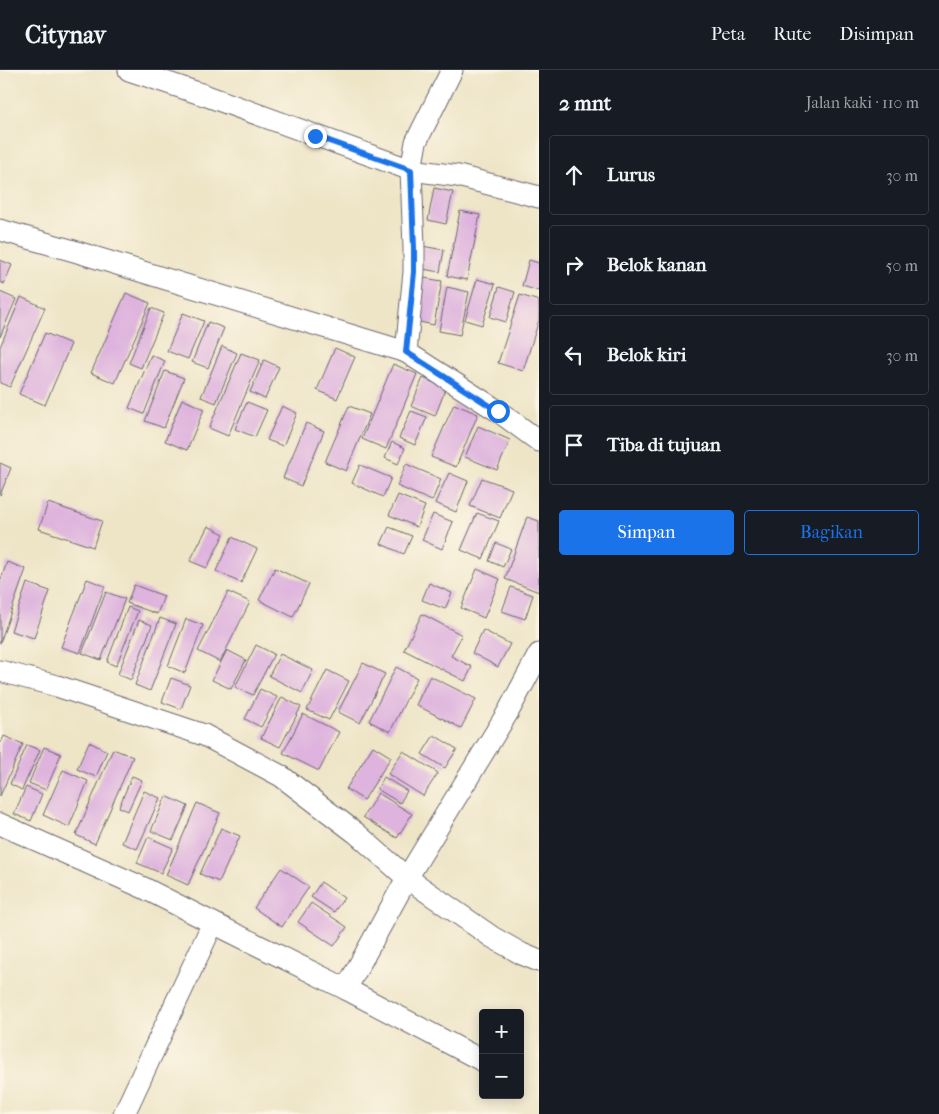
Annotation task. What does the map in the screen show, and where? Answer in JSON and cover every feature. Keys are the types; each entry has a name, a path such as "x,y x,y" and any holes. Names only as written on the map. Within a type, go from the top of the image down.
{"street":[{"path":"129,70 207,96 411,170 458,176 539,197"},
{"path":"406,352 414,272 411,170 416,142 452,70"},
{"path":"0,230 406,352 498,411 539,441"},
{"path":"346,988 395,900 508,712 539,654"},
{"path":"0,671 57,686 204,736 281,776 356,833 408,878 492,937 539,961"},
{"path":"0,824 144,888 346,988 479,1059"},
{"path":"124,1114 213,923"}],"building":[{"path":"434,188 453,192 446,224 428,220"},
{"path":"460,211 480,215 467,280 447,276"},
{"path":"422,246 444,250 440,272 417,268"},
{"path":"0,260 12,265 4,284 0,282"},
{"path":"529,260 539,263 539,291 522,286"},
{"path":"418,277 442,281 434,325 410,320"},
{"path":"477,279 495,284 482,325 465,320"},
{"path":"447,287 469,292 460,335 439,331"},
{"path":"499,287 515,292 506,322 490,317"},
{"path":"0,292 16,299 0,337"},
{"path":"126,293 150,303 115,383 91,373"},
{"path":"520,295 539,301 539,320 523,371 498,363"},
{"path":"21,297 45,308 10,387 0,383 0,347"},
{"path":"151,308 164,313 141,368 129,363"},
{"path":"183,313 204,321 188,359 167,351"},
{"path":"208,322 224,328 208,368 192,362"},
{"path":"45,333 71,344 45,405 19,394"},
{"path":"222,346 237,353 216,403 201,397"},
{"path":"335,348 355,357 337,399 317,390"},
{"path":"241,353 260,360 228,436 209,428"},
{"path":"151,355 165,361 144,414 129,408"},
{"path":"264,360 279,367 265,399 250,392"},
{"path":"393,364 417,374 386,449 362,439"},
{"path":"165,371 184,378 164,428 145,421"},
{"path":"423,378 446,388 435,416 411,406"},
{"path":"182,399 204,409 187,450 165,441"},
{"path":"247,402 267,410 255,437 235,429"},
{"path":"454,404 478,414 456,467 431,457"},
{"path":"282,406 297,413 283,446 267,440"},
{"path":"349,406 370,414 346,471 325,462"},
{"path":"411,411 427,417 415,445 399,438"},
{"path":"306,423 324,431 301,486 283,478"},
{"path":"478,426 510,440 497,470 465,457"},
{"path":"392,442 405,448 398,464 385,458"},
{"path":"0,463 11,468 0,495"},
{"path":"406,464 441,479 432,501 397,486"},
{"path":"360,465 391,478 383,497 352,483"},
{"path":"449,473 468,481 456,512 435,503"},
{"path":"482,478 512,489 500,518 470,506"},
{"path":"398,495 425,506 417,527 389,515"},
{"path":"48,503 102,521 93,547 39,529"},
{"path":"477,513 499,521 483,559 461,550"},
{"path":"433,514 453,522 442,549 422,540"},
{"path":"527,517 539,521 539,592 505,579"},
{"path":"208,526 224,534 207,568 190,561"},
{"path":"389,527 412,536 404,554 381,544"},
{"path":"232,537 257,549 241,583 216,571"},
{"path":"496,543 511,549 503,567 489,561"},
{"path":"7,562 26,569 0,643 0,582"},
{"path":"275,568 309,584 293,617 259,600"},
{"path":"477,569 500,579 484,618 461,608"},
{"path":"87,579 105,586 80,653 61,647"},
{"path":"27,583 50,591 34,638 11,631"},
{"path":"429,583 452,593 445,609 422,600"},
{"path":"134,585 164,596 157,614 127,603"},
{"path":"511,587 533,595 525,619 502,611"},
{"path":"106,592 125,599 101,660 82,653"},
{"path":"228,592 250,602 220,662 198,651"},
{"path":"128,607 138,611 116,666 107,662"},
{"path":"422,614 462,635 451,656 472,667 465,681 404,650"},
{"path":"160,618 176,624 150,691 135,685"},
{"path":"186,619 203,625 185,673 168,666"},
{"path":"139,620 152,625 131,680 118,674"},
{"path":"483,630 510,644 498,667 472,653"},
{"path":"256,645 274,654 253,695 235,687"},
{"path":"227,650 246,660 231,689 212,680"},
{"path":"280,654 313,670 302,693 269,676"},
{"path":"363,663 385,674 360,723 338,712"},
{"path":"396,667 417,678 390,732 369,721"},
{"path":"327,670 349,681 329,720 307,710"},
{"path":"430,676 476,699 461,728 416,705"},
{"path":"171,678 190,685 181,709 162,702"},
{"path":"260,689 277,697 261,727 245,719"},
{"path":"282,697 301,707 280,747 261,738"},
{"path":"303,714 339,732 319,771 283,753"},
{"path":"434,735 457,749 445,768 422,754"},
{"path":"4,736 23,744 0,796 0,745"},
{"path":"89,742 107,751 96,777 77,769"},
{"path":"27,745 40,750 22,790 10,784"},
{"path":"373,746 391,757 364,800 346,789"},
{"path":"44,747 61,754 46,790 29,783"},
{"path":"113,749 133,757 95,844 76,835"},
{"path":"403,751 438,773 423,796 388,774"},
{"path":"63,770 88,781 69,827 43,815"},
{"path":"132,776 142,780 128,811 119,807"},
{"path":"384,777 407,791 400,803 377,789"},
{"path":"26,787 42,794 31,821 14,814"},
{"path":"144,791 160,798 137,849 122,843"},
{"path":"378,793 412,814 397,838 363,817"},
{"path":"166,796 188,806 173,840 151,831"},
{"path":"197,803 220,813 188,885 166,875"},
{"path":"221,828 240,836 219,882 200,874"},
{"path":"148,837 173,848 161,873 137,863"},
{"path":"281,868 309,887 282,927 254,908"},
{"path":"321,882 344,898 334,912 311,897"},
{"path":"311,903 347,927 334,946 298,922"}],"route":[{"path":"315,136 411,170 414,272 406,352 498,411"}]}
